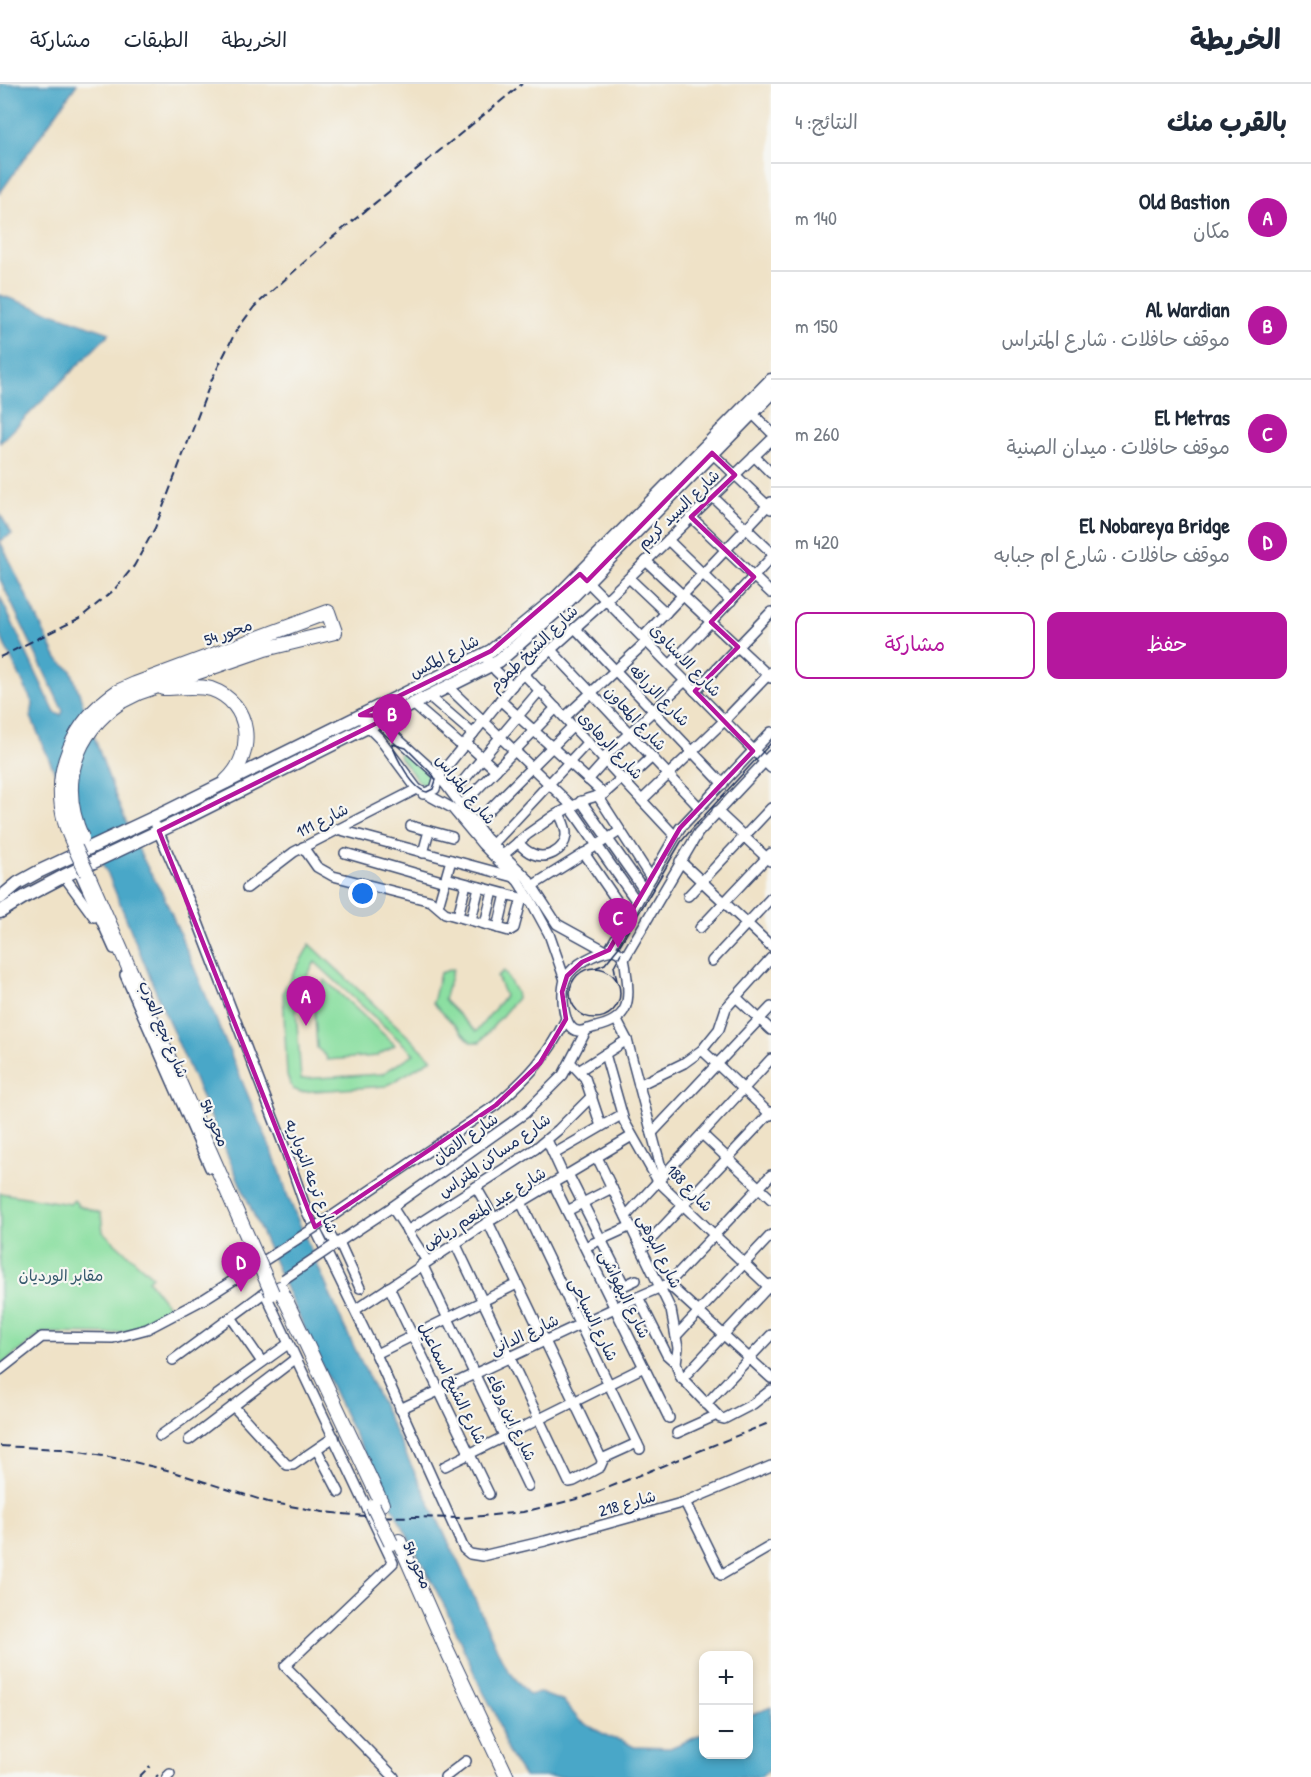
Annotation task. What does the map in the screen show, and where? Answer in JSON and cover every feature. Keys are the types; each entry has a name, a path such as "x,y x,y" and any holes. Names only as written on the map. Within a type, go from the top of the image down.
{"highway":[{"name":"محور 54","path":"120,696 152,688 265,649 335,632 328,612 135,684 120,696 86,736 77,753 70,790 73,816 90,868 264,1255 275,1288 507,1777"},
{"path":"152,688 203,687 218,692 236,708 246,729 246,745 239,766 226,781"},
{"name":"محور 54","path":"395,1542 438,1650 498,1777"}],"main road":[{"name":"شارع المكس","path":"584,577 771,380"},
{"name":"شارع المكس","path":"0,912 64,876 90,868 448,687 488,660 498,646 584,577 771,394"},
{"name":"شارع المكس","path":"0,898 29,876 147,821 360,715 488,660"},
{"path":"293,749 300,762"}],"street":[{"path":"752,413 771,432"},
{"name":"شارع السيد كريم","path":"606,600 771,440"},
{"path":"565,717 615,670 682,595 770,506 712,453"},
{"path":"754,456 771,472"},
{"path":"712,497 771,552"},
{"path":"692,517 771,593"},
{"path":"668,540 731,601"},
{"path":"670,665 771,558"},
{"path":"642,800 770,675 646,561"},
{"name":"شارع الاسناوى","path":"584,577 753,751 769,762"},
{"path":"629,578 666,613"},
{"name":"شارع الشيخ طموم","path":"420,792 435,789 439,776 512,686 606,600"},
{"path":"695,691 771,612"},
{"name":"شارع الزرافه","path":"575,628 723,784"},
{"name":"شارع المعاون","path":"551,650 699,807"},
{"path":"488,660 512,686"},
{"name":"شارع الرهاوى","path":"525,674 675,836"},
{"path":"588,780 629,733 685,681"},
{"path":"448,687 571,806 637,902"},
{"path":"453,793 540,690"},
{"path":"429,696 473,734"},
{"path":"500,700 588,780 601,795 620,831 651,878"},
{"path":"413,704 496,770"},
{"path":"462,805 556,708"},
{"name":"شارع المتراس","path":"360,715 369,716 380,739 408,780 420,792 447,805 457,813 482,844 514,877 526,900 545,926 565,980"},
{"name":"شارع المتراس","path":"373,724 439,776 492,845 520,870 553,920 607,951"},
{"path":"475,824 573,726"},
{"path":"607,951 675,836 699,807 771,732"},
{"path":"492,845 588,742"},
{"path":"503,855 559,813 581,801 601,795 652,757"},
{"path":"624,959 698,833 717,811 769,762"},
{"name":"شارع 111","path":"247,888 286,857 303,847 337,829 420,792"},
{"path":"581,801 644,890"},
{"path":"688,896 771,808"},
{"path":"700,928 770,857 717,811"},
{"path":"518,842 532,854 554,853 560,848 566,835 559,813"},
{"name":"شارع ترعه النوباريه","path":"147,821 194,912 286,1151 307,1212 376,1354 461,1546 466,1552 474,1555 486,1555"},
{"path":"411,826 452,837"},
{"path":"337,829 514,877"},
{"path":"423,853 429,831"},
{"path":"532,886 620,831"},
{"path":"303,847 318,867 333,876 431,901 443,911 509,931 513,929 526,900 345,853"},
{"path":"584,853 628,917"},
{"path":"438,906 451,860"},
{"path":"680,861 771,946"},
{"name":"شارع نجع العرب","path":"90,868 106,934"},
{"name":"شارع نجع العرب","path":"64,876 106,934 118,957 210,1168"},
{"path":"458,916 466,884"},
{"path":"471,920 479,887"},
{"path":"484,924 493,891"},
{"path":"498,928 506,894"},
{"path":"712,961 771,898"},
{"path":"545,926 553,920"},
{"path":"607,951 616,951 624,959 629,994 624,1011 607,1024 581,1031 574,1030 568,1025 566,1019 562,992 565,980 578,965 607,951"},
{"path":"639,1085 684,1063 702,1050 717,1032 724,1012 771,958"},
{"path":"736,997 771,1030"},
{"path":"652,1133 771,1007"},
{"name":"شارع الامان","path":"0,1370 42,1337 113,1338 147,1329 204,1299 264,1255 323,1222 496,1105 544,1058 555,1043 566,1019"},
{"path":"616,1019 627,1040 652,1133 661,1178"},
{"name":"شارع الامان","path":"173,1360 231,1317 525,1113 553,1087 571,1063 587,1029"},
{"path":"579,1070 627,1040"},
{"path":"642,1249 771,1113 702,1050"},
{"name":"شارع 188","path":"605,1054 621,1115 632,1136 661,1178 683,1205 770,1287"},
{"path":"626,1216 771,1059"},
{"path":"571,1063 585,1078 601,1126"},
{"name":"شارع مساكن المتراس","path":"407,1231 547,1140 592,1096"},
{"path":"554,1154 621,1115"},
{"path":"702,1134 771,1198"},
{"name":"شارع عبد المنعم رياض","path":"355,1310 491,1220 632,1136"},
{"path":"547,1140 583,1203 624,1285"},
{"name":"شارع البوهى","path":"597,1157 642,1249 664,1286 676,1336 678,1352 676,1363"},
{"path":"771,1174 664,1286 699,1312 771,1378"},
{"name":"شارع البهواشى","path":"553,1183 669,1418"},
{"path":"455,1243 567,1480 574,1481 600,1467 602,1460 517,1284 476,1187"},
{"path":"567,1211 612,1188"},
{"name":"شارع السباحى","path":"521,1202 638,1446 602,1460"},
{"name":"شارع ابن ورقاء","path":"392,1207 425,1263 528,1486"},
{"path":"323,1222 360,1288"},
{"path":"585,1247 631,1226"},
{"path":"676,1336 771,1236"},
{"path":"608,1293 636,1280"},
{"path":"376,1354 517,1284"},
{"name":"شارع الدانى","path":"400,1409 664,1286"},
{"name":"شارع الشيخ اسماعيل","path":"389,1287 489,1494"},
{"path":"682,1379 770,1287"},
{"path":"275,1288 288,1344 393,1563 285,1666 394,1777"},
{"path":"638,1297 667,1354 676,1363 682,1379 721,1417"},
{"path":"231,1317 262,1362"},
{"path":"706,1404 771,1335"},
{"path":"160,1436 288,1344"},
{"path":"189,1440 295,1359"},
{"path":"446,1466 644,1367"},
{"path":"677,1433 753,1404 771,1390"},
{"path":"233,1406 287,1465 293,1465 334,1437"},
{"path":"317,1450 339,1492"},
{"name":"شارع 218","path":"486,1555 685,1502 771,1466"},
{"path":"685,1502 721,1575 771,1546"},
{"path":"445,1777 466,1761"}],"highlighted area":[{"path":"712,453 735,475 691,517 754,577 711,622 738,647 695,691 753,751 680,828 609,950 582,962 567,976 562,992 566,1019 540,1063 496,1105 315,1227 159,831 391,716 360,715 491,651 580,574 587,581"}],"green space":[{"path":"402,750 407,751 430,775 432,779 429,784 425,786 420,783 400,758"},
{"path":"310,944 432,1059 386,1086 300,1092 293,1089 287,1076 283,992","holes":["315,962 414,1054 382,1074 301,1079 295,996"]},
{"path":"453,969 444,1000 476,1032 505,996 497,976 504,971 516,992 517,998 480,1042 471,1042 433,1003 440,973"},
{"path":"325,980 395,1045 377,1056 327,1060 317,1048 314,1001"},
{"name":"مقابر الورديان","path":"0,1193 70,1204 74,1200 78,1205 101,1213 103,1232 152,1276 148,1280 172,1311 130,1331 111,1334 42,1333 0,1366"}],"water":[{"path":"0,84 77,84 0,193"},
{"path":"0,295 110,333 0,443"},
{"path":"0,514 12,534 0,541"},
{"path":"0,541 57,659 71,670 123,814 148,869 163,894 343,1324 460,1566 502,1660 529,1695 540,1693 564,1702 580,1721 611,1738 634,1747 670,1748 699,1736 699,1759 753,1759 753,1714 771,1707 771,1769 761,1777 524,1777 507,1751 496,1715 480,1686 446,1609 349,1424 290,1297 161,1004 108,874 64,794 31,717 33,704 0,635 0,597 55,713 61,715 63,711 0,579"}],"tram line":[{"path":"595,968 605,964 618,948 681,842 771,743"},
{"path":"392,744 406,748 433,775 436,780 433,789 427,792 416,785 401,764 392,744"},
{"path":"617,981 614,966 621,953"},
{"path":"590,968 600,968 613,975 620,988 620,993 620,998 613,1011 600,1018 590,1018 581,1014 574,1007 570,998 570,988 574,979 581,972 590,968"}],"railway":[{"path":"0,657 80,618 114,590 134,566 155,528 212,379 236,331 254,307 328,241 522,84"},
{"path":"0,1446 61,1449 121,1459 167,1470 268,1502 323,1512 365,1516 462,1518 523,1512 585,1497 771,1422"},
{"path":"139,1777 150,1766"}],"place":[{"name":"Al Wardian","path":"392,744"},
{"name":"El Metras","path":"618,948"},
{"name":"Old Bastion","path":"306,1026"},
{"name":"El Nobareya Bridge","path":"241,1292"}]}
